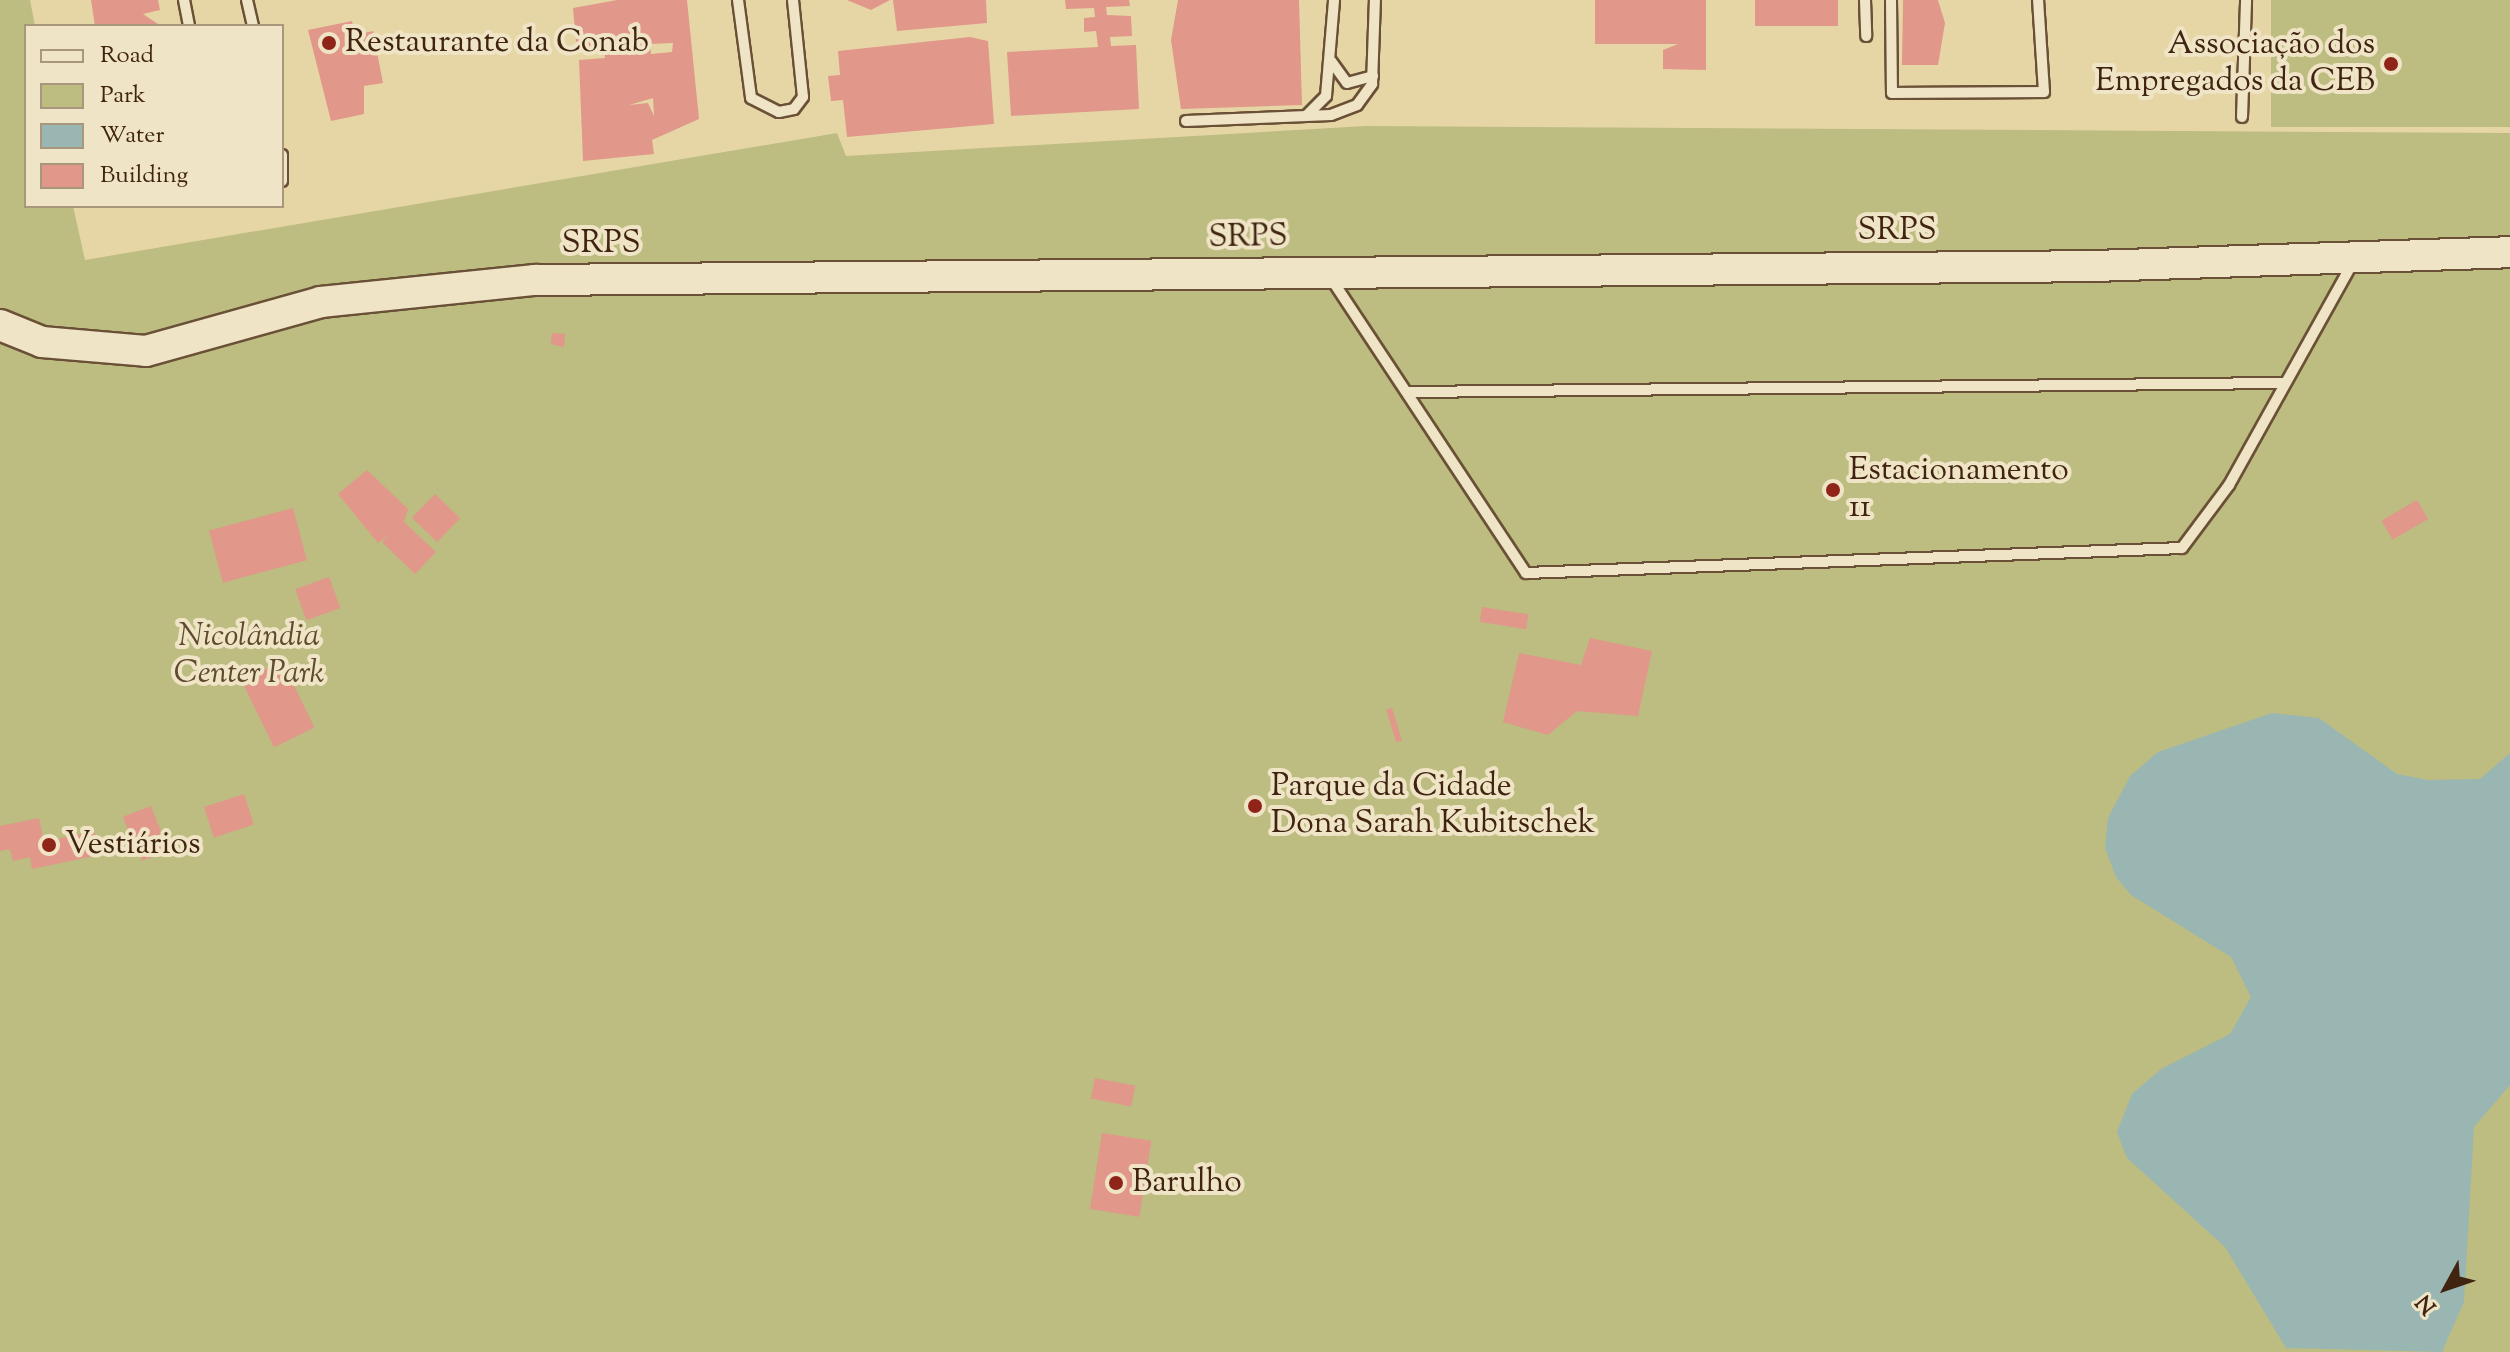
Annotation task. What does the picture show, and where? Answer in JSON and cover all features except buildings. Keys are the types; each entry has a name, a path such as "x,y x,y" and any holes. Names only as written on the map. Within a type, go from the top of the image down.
{"main road":[{"name":"SRPS","path":"0,325 88,350 146,351 321,302 412,288 535,280 1327,272 2510,252"}],"lane":[{"path":"184,0 189,24"},
{"path":"247,0 253,24"},
{"path":"738,0 751,98 779,112 794,109 803,97 793,0"},
{"path":"1307,115 1324,100 1331,61 1334,0"},
{"path":"1186,121 1307,115 1357,105 1373,76 1375,0"},
{"path":"1865,0 1866,36"},
{"path":"1891,0 1892,93 2044,92 2038,0"},
{"path":"2242,117 2246,0"},
{"path":"1331,61 1347,83 1373,76"},
{"path":"1327,272 1526,573 2182,548 2218,504 2356,256"},
{"path":"1409,392 2283,383"}],"green space":[{"name":"Parque da Cidade Dona Sarah Kubitschek","path":"0,0 30,0 35,24 24,24 24,208 73,208 85,260 837,133 846,156 1366,126 2510,133 2510,1352 0,1352"},
{"name":"Associação dos Empregados da CEB","path":"2271,0 2510,0 2510,127 2271,127"}],"water":[{"path":"2272,713 2319,718 2397,774 2428,780 2480,779 2510,753 2510,1085 2474,1127 2464,1302 2442,1352 2286,1348 2225,1247 2127,1158 2117,1132 2132,1094 2161,1069 2230,1034 2251,997 2231,957 2131,895 2116,877 2105,848 2108,818 2130,776 2158,752"}],"place":[{"name":"Restaurante da Conab","path":"329,43"},
{"name":"Associação dos Empregados da CEB","path":"2391,64"},
{"name":"Estacionamento 11","path":"1833,490"},
{"name":"Parque da Cidade Dona Sarah Kubitschek","path":"1255,806"},
{"name":"Vestiários","path":"49,845"},
{"name":"Barulho","path":"1116,1183"}],"park label":[{"name":"Nicolândia Center Park","path":"249,656"}]}
